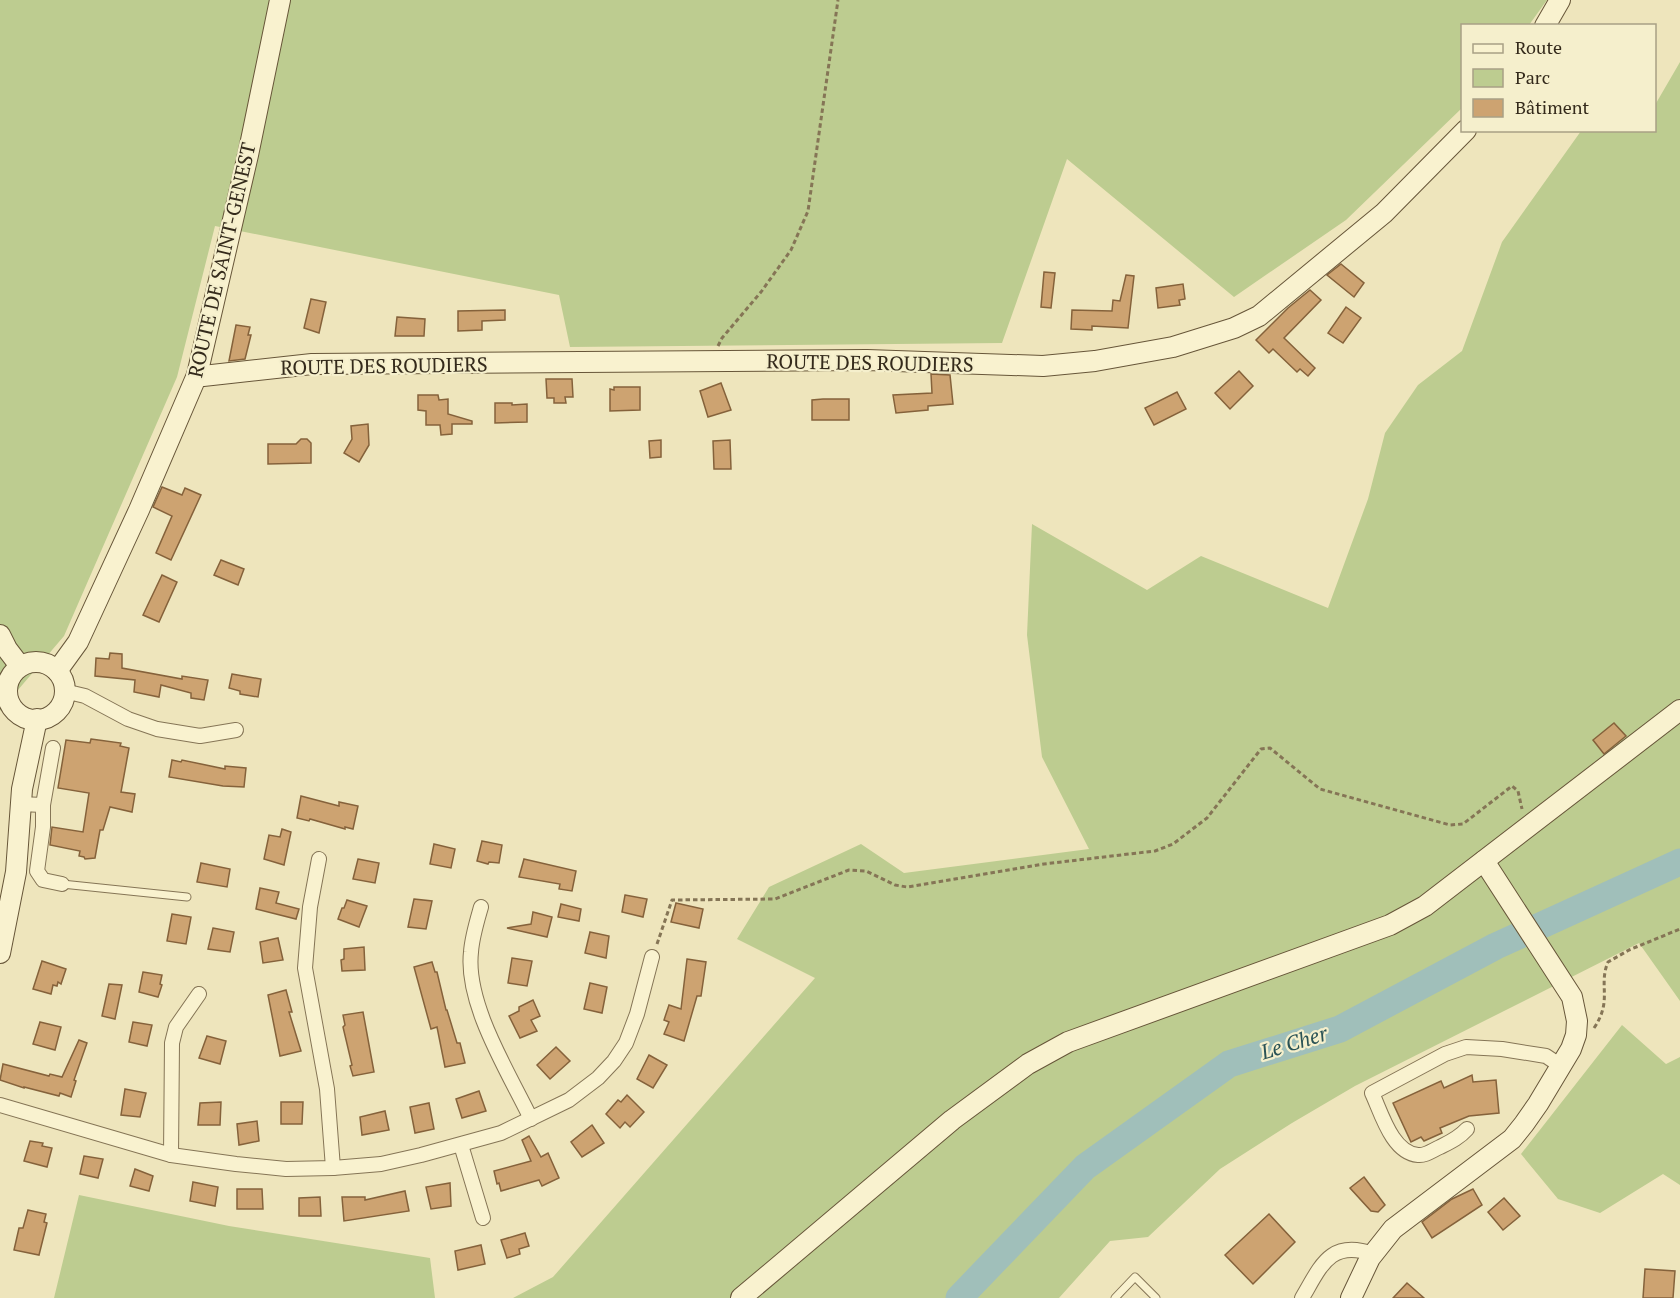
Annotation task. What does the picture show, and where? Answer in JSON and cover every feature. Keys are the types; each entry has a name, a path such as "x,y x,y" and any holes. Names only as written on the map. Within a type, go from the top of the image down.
{"street":[{"name":"ROUTE DE SAINT-GENEST","path":"57,671 78,642 139,510 196,375 248,155 280,0"},
{"path":"1546,24 1560,0"},
{"name":"ROUTE DES ROUDIERS","path":"196,375 312,364 867,360 1043,366 1095,362 1173,347 1234,328 1259,316 1384,213 1464,132"},
{"path":"0,635 20,666"},
{"path":"39,662 57,671 62,678 64,691 63,700 55,712 44,718 28,718 19,714 4,700 9,681 20,666 39,662"},
{"path":"64,691 85,696 128,719 157,729 200,736 213,736 237,730"},
{"path":"741,1298 952,1120 1028,1064 1068,1042 1390,925 1425,906 1490,869 1527,828 1680,710"},
{"path":"0,953 16,872 20,804 37,719"},
{"path":"53,748 43,805 37,871 43,880 62,884"},
{"path":"20,804 43,805"},
{"path":"319,859 310,907 305,968 327,1089 333,1168"},
{"path":"1351,1298 1373,1254 1393,1229 1512,1139 1538,1104 1571,1049 1576,1035 1577,1022 1572,997 1490,869"},
{"path":"481,907 471,952 472,983 478,1008 531,1119"},
{"path":"0,1106 171,1155 286,1169 381,1164 501,1133 568,1100 598,1078 614,1061 626,1043 637,1014 652,957"},
{"path":"171,1155 172,1043 176,1027 198,994"},
{"path":"1467,1129 1459,1137 1432,1151 1419,1155 1406,1152 1395,1141 1372,1093 1445,1054 1466,1047 1502,1049 1546,1056 1561,1066"},
{"path":"461,1145 483,1218"},
{"path":"1302,1298 1325,1260 1336,1252 1350,1249 1373,1254"}],"lane":[{"path":"62,884 187,897"},
{"path":"1115,1298 1135,1277 1156,1298"}],"path":[{"path":"711,361 722,338 761,292 790,250 808,211 838,0"},
{"path":"652,957 672,900 775,899 849,870 866,871 895,885 907,887 1044,864 1155,851 1173,844 1206,818 1261,749 1270,748 1320,789 1450,825 1463,824 1512,786 1518,791 1527,828"},
{"path":"1589,1033 1596,1025 1606,1000 1604,976 1608,962 1680,929"}],"green space":[{"path":"0,0 1547,0 1530,24 1461,24 1461,109 1346,220 1234,297 1067,159 1002,343 570,347 559,295 215,226 177,377 64,636 0,711"},
{"path":"1680,62 1680,1001 1639,943 1355,1086 1292,1123 1220,1169 1148,1237 1110,1241 1059,1298 513,1298 553,1277 815,978 737,939 769,887 861,844 904,873 1089,849 1042,757 1027,635 1032,524 1147,590 1201,556 1328,608 1368,499 1385,433 1418,385 1462,351 1502,242 1580,132 1656,132 1656,103"},
{"path":"1622,1025 1666,1064 1680,1057 1680,1185 1663,1174 1600,1213 1558,1199 1521,1154"},
{"path":"79,1195 229,1226 430,1258 435,1298 54,1298"}],"building":[{"path":"1341,264 1364,283 1354,297 1327,275"},
{"path":"1044,272 1055,273 1051,308 1041,307"},
{"path":"1126,275 1134,276 1128,328 1092,326 1092,330 1071,329 1072,310 1112,311 1113,300 1120,301"},
{"path":"1183,284 1185,299 1179,300 1180,305 1158,308 1156,288"},
{"path":"1310,290 1321,300 1284,338 1315,368 1308,376 1300,369 1297,372 1273,349 1269,353 1256,340"},
{"path":"311,299 326,302 319,333 304,328"},
{"path":"1346,307 1361,318 1343,343 1328,333"},
{"path":"505,310 505,320 482,321 482,330 458,331 458,311"},
{"path":"397,317 425,319 424,336 395,336"},
{"path":"236,325 250,327 248,335 251,335 245,359 229,361"},
{"path":"1239,371 1253,386 1230,409 1215,393"},
{"path":"931,374 950,375 953,404 928,406 928,410 896,413 893,395 932,393"},
{"path":"546,379 572,379 573,397 565,397 566,403 554,403 554,398 547,398"},
{"path":"721,383 731,410 708,417 700,391"},
{"path":"614,387 640,387 640,410 610,411 610,389 614,390"},
{"path":"1177,392 1186,409 1154,425 1145,408"},
{"path":"418,395 438,395 439,400 448,399 448,414 472,421 472,424 452,424 452,434 441,435 440,425 426,425 426,411 418,410"},
{"path":"849,399 849,420 812,420 812,400"},
{"path":"495,403 527,404 527,422 495,423"},
{"path":"368,424 369,445 359,462 344,453 352,439 351,426"},
{"path":"301,439 307,439 311,443 311,463 268,464 268,444 296,444"},
{"path":"661,440 661,457 650,458 649,441"},
{"path":"730,440 731,469 714,469 713,441"},
{"path":"162,487 182,495 185,488 201,495 171,560 156,553 172,516 153,507"},
{"path":"221,560 244,569 238,585 214,575"},
{"path":"162,575 177,582 159,622 143,615"},
{"path":"110,653 122,654 122,668 182,679 182,676 208,680 204,700 191,698 191,693 161,685 159,697 134,692 135,680 95,676 96,658 109,659"},
{"path":"232,674 261,679 258,697 240,694 240,691 229,688"},
{"path":"1614,723 1626,736 1604,754 1593,740"},
{"path":"91,739 121,743 120,746 129,748 121,792 135,794 132,812 110,807 103,830 100,830 95,858 85,859 79,856 80,851 50,845 52,827 83,832 89,793 58,788 66,740 90,743"},
{"path":"172,760 225,769 225,766 246,768 244,787 169,777"},
{"path":"301,796 339,806 339,802 358,806 353,829 297,818"},
{"path":"282,829 291,832 284,865 264,859 269,835 280,837"},
{"path":"482,841 502,845 499,863 489,862 488,864 477,861"},
{"path":"434,844 455,849 451,868 430,864"},
{"path":"358,859 379,863 375,883 353,879"},
{"path":"524,859 576,871 572,891 559,889 560,884 519,877"},
{"path":"201,863 230,869 227,887 197,882"},
{"path":"260,888 279,892 276,903 299,909 296,919 256,909"},
{"path":"625,895 647,899 643,917 622,912"},
{"path":"414,899 432,901 426,929 408,927"},
{"path":"347,900 367,906 359,927 338,919"},
{"path":"676,903 703,909 699,928 671,922"},
{"path":"561,904 581,909 579,921 558,917"},
{"path":"533,912 552,917 547,937 507,928 531,924"},
{"path":"172,914 191,917 186,944 167,941"},
{"path":"213,928 234,932 230,952 208,949"},
{"path":"590,932 609,936 606,958 585,953"},
{"path":"278,938 283,960 263,963 260,942"},
{"path":"364,947 365,970 342,971 341,960 344,959 344,949"},
{"path":"512,958 532,961 527,986 508,983"},
{"path":"687,959 706,962 701,996 697,996 684,1041 664,1034 669,1022 664,1020 669,1005 681,1009"},
{"path":"42,961 66,969 61,984 58,982 57,986 53,985 51,994 33,989"},
{"path":"432,962 465,1063 445,1067 437,1027 431,1029 414,967"},
{"path":"143,972 162,975 158,997 139,992"},
{"path":"590,983 607,987 602,1013 584,1009"},
{"path":"109,984 122,985 115,1019 102,1016"},
{"path":"286,990 292,1012 289,1012 301,1051 280,1056 268,995"},
{"path":"533,1000 540,1016 531,1020 537,1031 520,1038 509,1016 519,1011 519,1007"},
{"path":"363,1012 374,1072 353,1076 343,1027 345,1025 343,1015"},
{"path":"40,1022 61,1027 55,1050 33,1044"},
{"path":"133,1022 152,1025 147,1046 129,1042"},
{"path":"207,1036 226,1041 220,1064 199,1058"},
{"path":"79,1040 87,1043 74,1080 76,1081 71,1097 60,1093 59,1096 24,1088 0,1080 3,1064 49,1076 50,1074 62,1077"},
{"path":"556,1047 570,1061 550,1079 537,1065"},
{"path":"649,1055 667,1065 653,1088 637,1079"},
{"path":"1472,1075 1473,1082 1496,1080 1499,1113 1469,1116 1440,1128 1442,1133 1424,1141 1421,1137 1411,1142 1393,1103 1441,1081 1444,1088"},
{"path":"125,1089 146,1093 140,1117 121,1115"},
{"path":"479,1091 486,1111 462,1118 456,1099"},
{"path":"627,1095 644,1112 630,1127 625,1122 620,1128 606,1114 618,1100 621,1102"},
{"path":"221,1102 220,1125 198,1125 200,1103"},
{"path":"281,1102 303,1102 302,1124 281,1124"},
{"path":"429,1103 434,1129 415,1133 410,1107"},
{"path":"385,1111 389,1130 362,1135 360,1117"},
{"path":"257,1121 259,1141 239,1145 237,1124"},
{"path":"592,1125 604,1143 582,1157 571,1142"},
{"path":"529,1136 541,1157 548,1153 559,1178 542,1186 539,1180 501,1191 494,1171 531,1161 522,1140"},
{"path":"30,1141 43,1143 42,1146 52,1148 47,1167 24,1161"},
{"path":"84,1156 103,1159 98,1178 80,1174"},
{"path":"135,1169 153,1176 149,1191 130,1186"},
{"path":"1364,1177 1385,1205 1378,1212 1371,1211 1350,1188"},
{"path":"193,1182 218,1187 215,1206 190,1201"},
{"path":"450,1183 451,1206 431,1209 426,1187"},
{"path":"237,1189 262,1189 263,1209 237,1209"},
{"path":"1473,1189 1482,1205 1432,1238 1422,1222 1452,1199"},
{"path":"405,1191 409,1211 344,1221 342,1197 365,1197 365,1200"},
{"path":"320,1197 321,1216 299,1216 299,1198"},
{"path":"1504,1198 1520,1216 1503,1230 1488,1212"},
{"path":"28,1210 46,1214 44,1222 47,1223 39,1255 14,1250 19,1228 23,1228"},
{"path":"1269,1214 1295,1242 1253,1284 1225,1255"},
{"path":"525,1233 529,1246 519,1249 520,1254 507,1258 501,1240"},
{"path":"481,1245 485,1264 458,1270 455,1251"},
{"path":"1645,1269 1675,1271 1673,1298 1643,1298"},
{"path":"1407,1283 1424,1298 1393,1298"}],"waterway":[{"name":"Le Cher","path":"959,1298 1085,1167 1229,1064 1340,1029 1496,946 1680,862"}]}
